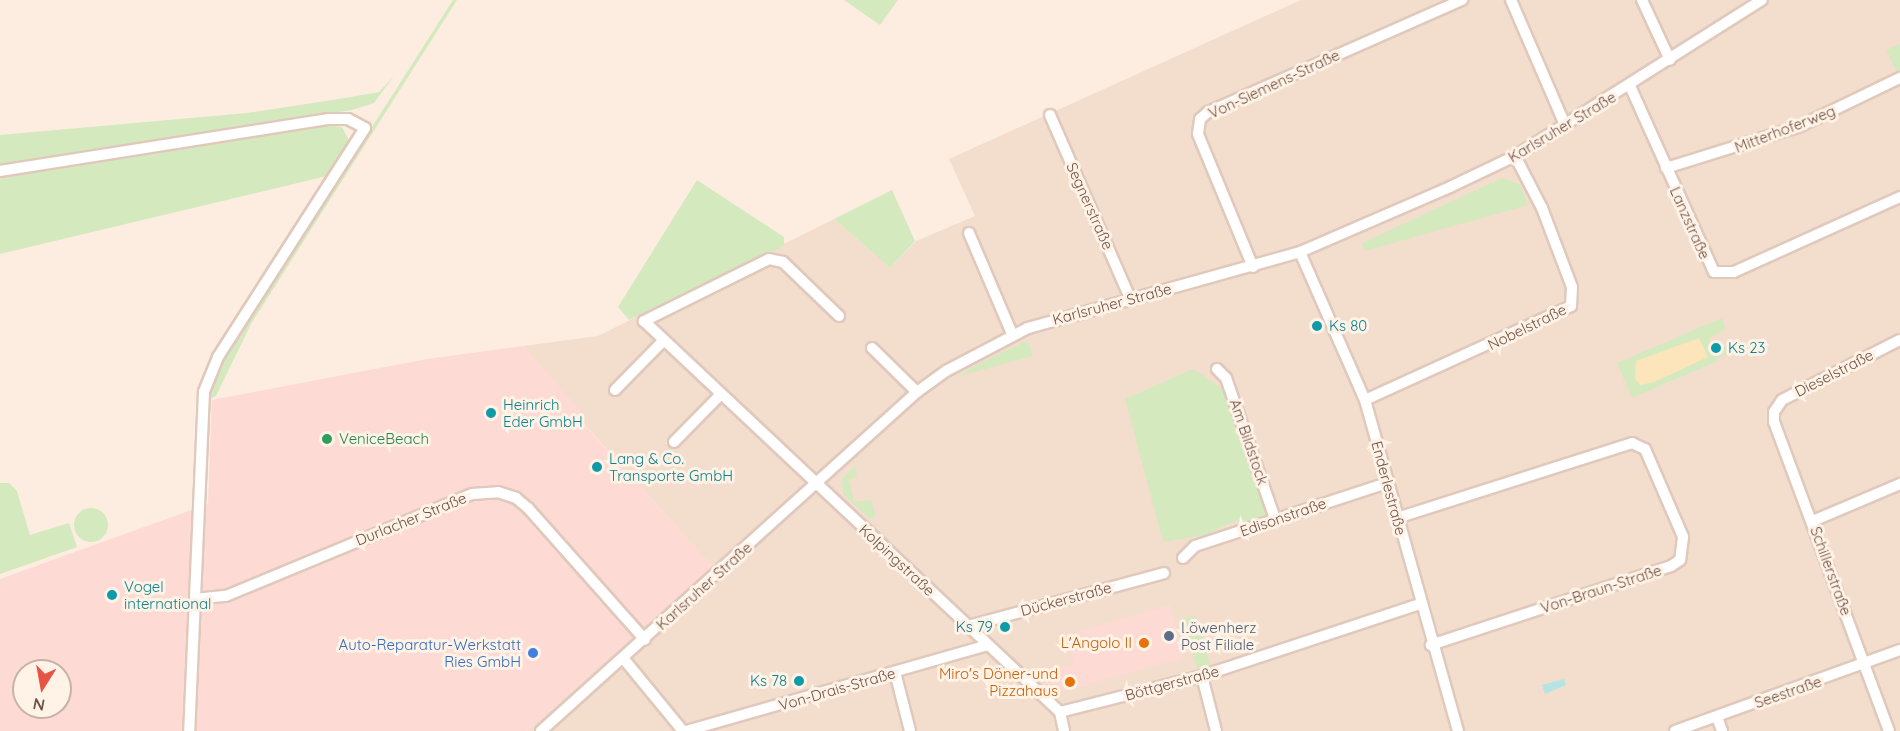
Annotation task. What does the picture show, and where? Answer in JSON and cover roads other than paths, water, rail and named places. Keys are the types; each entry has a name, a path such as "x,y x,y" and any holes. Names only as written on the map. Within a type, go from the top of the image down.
{"street":[{"name":"Von-Siemens-Straße","path":"1253,267 1197,134 1200,118 1208,112 1462,0"},
{"path":"1511,0 1565,125"},
{"path":"1642,0 1670,60"},
{"name":"Karlsruher Straße","path":"541,731 645,640 917,392 946,371 1012,334 1130,298 1253,267 1300,252 1515,156 1630,86 1762,0"},
{"name":"Mitterhoferweg","path":"1666,168 1798,127 1900,78"},
{"name":"Lanzstraße","path":"1630,86 1714,272 1734,273 1900,197"},
{"name":"Segnerstraße","path":"1050,115 1130,298"},
{"path":"0,171 329,119 348,119 365,128 218,357 202,403 189,731"},
{"name":"Nobelstraße","path":"1365,400 1571,306 1572,286 1542,208 1515,156"},
{"path":"969,233 1012,334"},
{"name":"Enderlestraße","path":"1300,252 1365,400 1431,645 1458,731"},
{"name":"Kolpingstraße","path":"839,316 783,262 770,259 644,321 1060,712"},
{"path":"615,390 664,340"},
{"name":"Dieselstraße","path":"1774,412 1782,400 1900,340"},
{"path":"872,348 917,392"},
{"name":"Am Bildstock","path":"1216,369 1226,378 1275,519"},
{"path":"674,442 721,394"},
{"name":"Schillerstraße","path":"1774,412 1774,422 1814,521 1889,731"},
{"name":"Von-Braun-Straße","path":"1397,518 1632,443 1645,450 1683,537 1680,560 1671,566 1431,645"},
{"name":"Edisonstraße","path":"1183,558 1195,546 1387,483"},
{"path":"1814,521 1900,484"},
{"name":"Durlacher Straße","path":"195,598 226,596 472,494 498,492 516,498 528,508 645,640"},
{"name":"Dückerstraße","path":"968,626 1164,573"},
{"name":"Böttgerstraße","path":"1060,712 1202,676 1420,604"},
{"name":"Von-Drais-Straße","path":"685,731 987,645"},
{"name":"Seestraße","path":"1675,731 1900,650"},
{"path":"623,658 685,731"},
{"path":"895,672 910,731"},
{"path":"1202,676 1216,731"},
{"path":"1060,712 1064,731"},
{"path":"1717,717 1722,731"}],"water":[{"path":"1564,679 1566,685 1545,694 1542,685"}],"place":[{"name":"Ks 80","path":"1317,326"},
{"name":"Ks 23","path":"1716,348"},
{"name":"Heinrich Eder GmbH","path":"491,413"},
{"name":"VeniceBeach","path":"327,439"},
{"name":"Lang & Co. Transporte GmbH","path":"597,467"},
{"name":"Vogel international","path":"112,595"},
{"name":"Ks 79","path":"1005,627"},
{"name":"Löwenherz Post Filiale","path":"1169,636"},
{"name":"L'Angolo II","path":"1144,643"},
{"name":"Auto-Reparatur-Werkstatt Ries GmbH","path":"533,653"},
{"name":"Ks 78","path":"799,681"},
{"name":"Miro's Döner-und Pizzahaus","path":"1070,682"}]}
